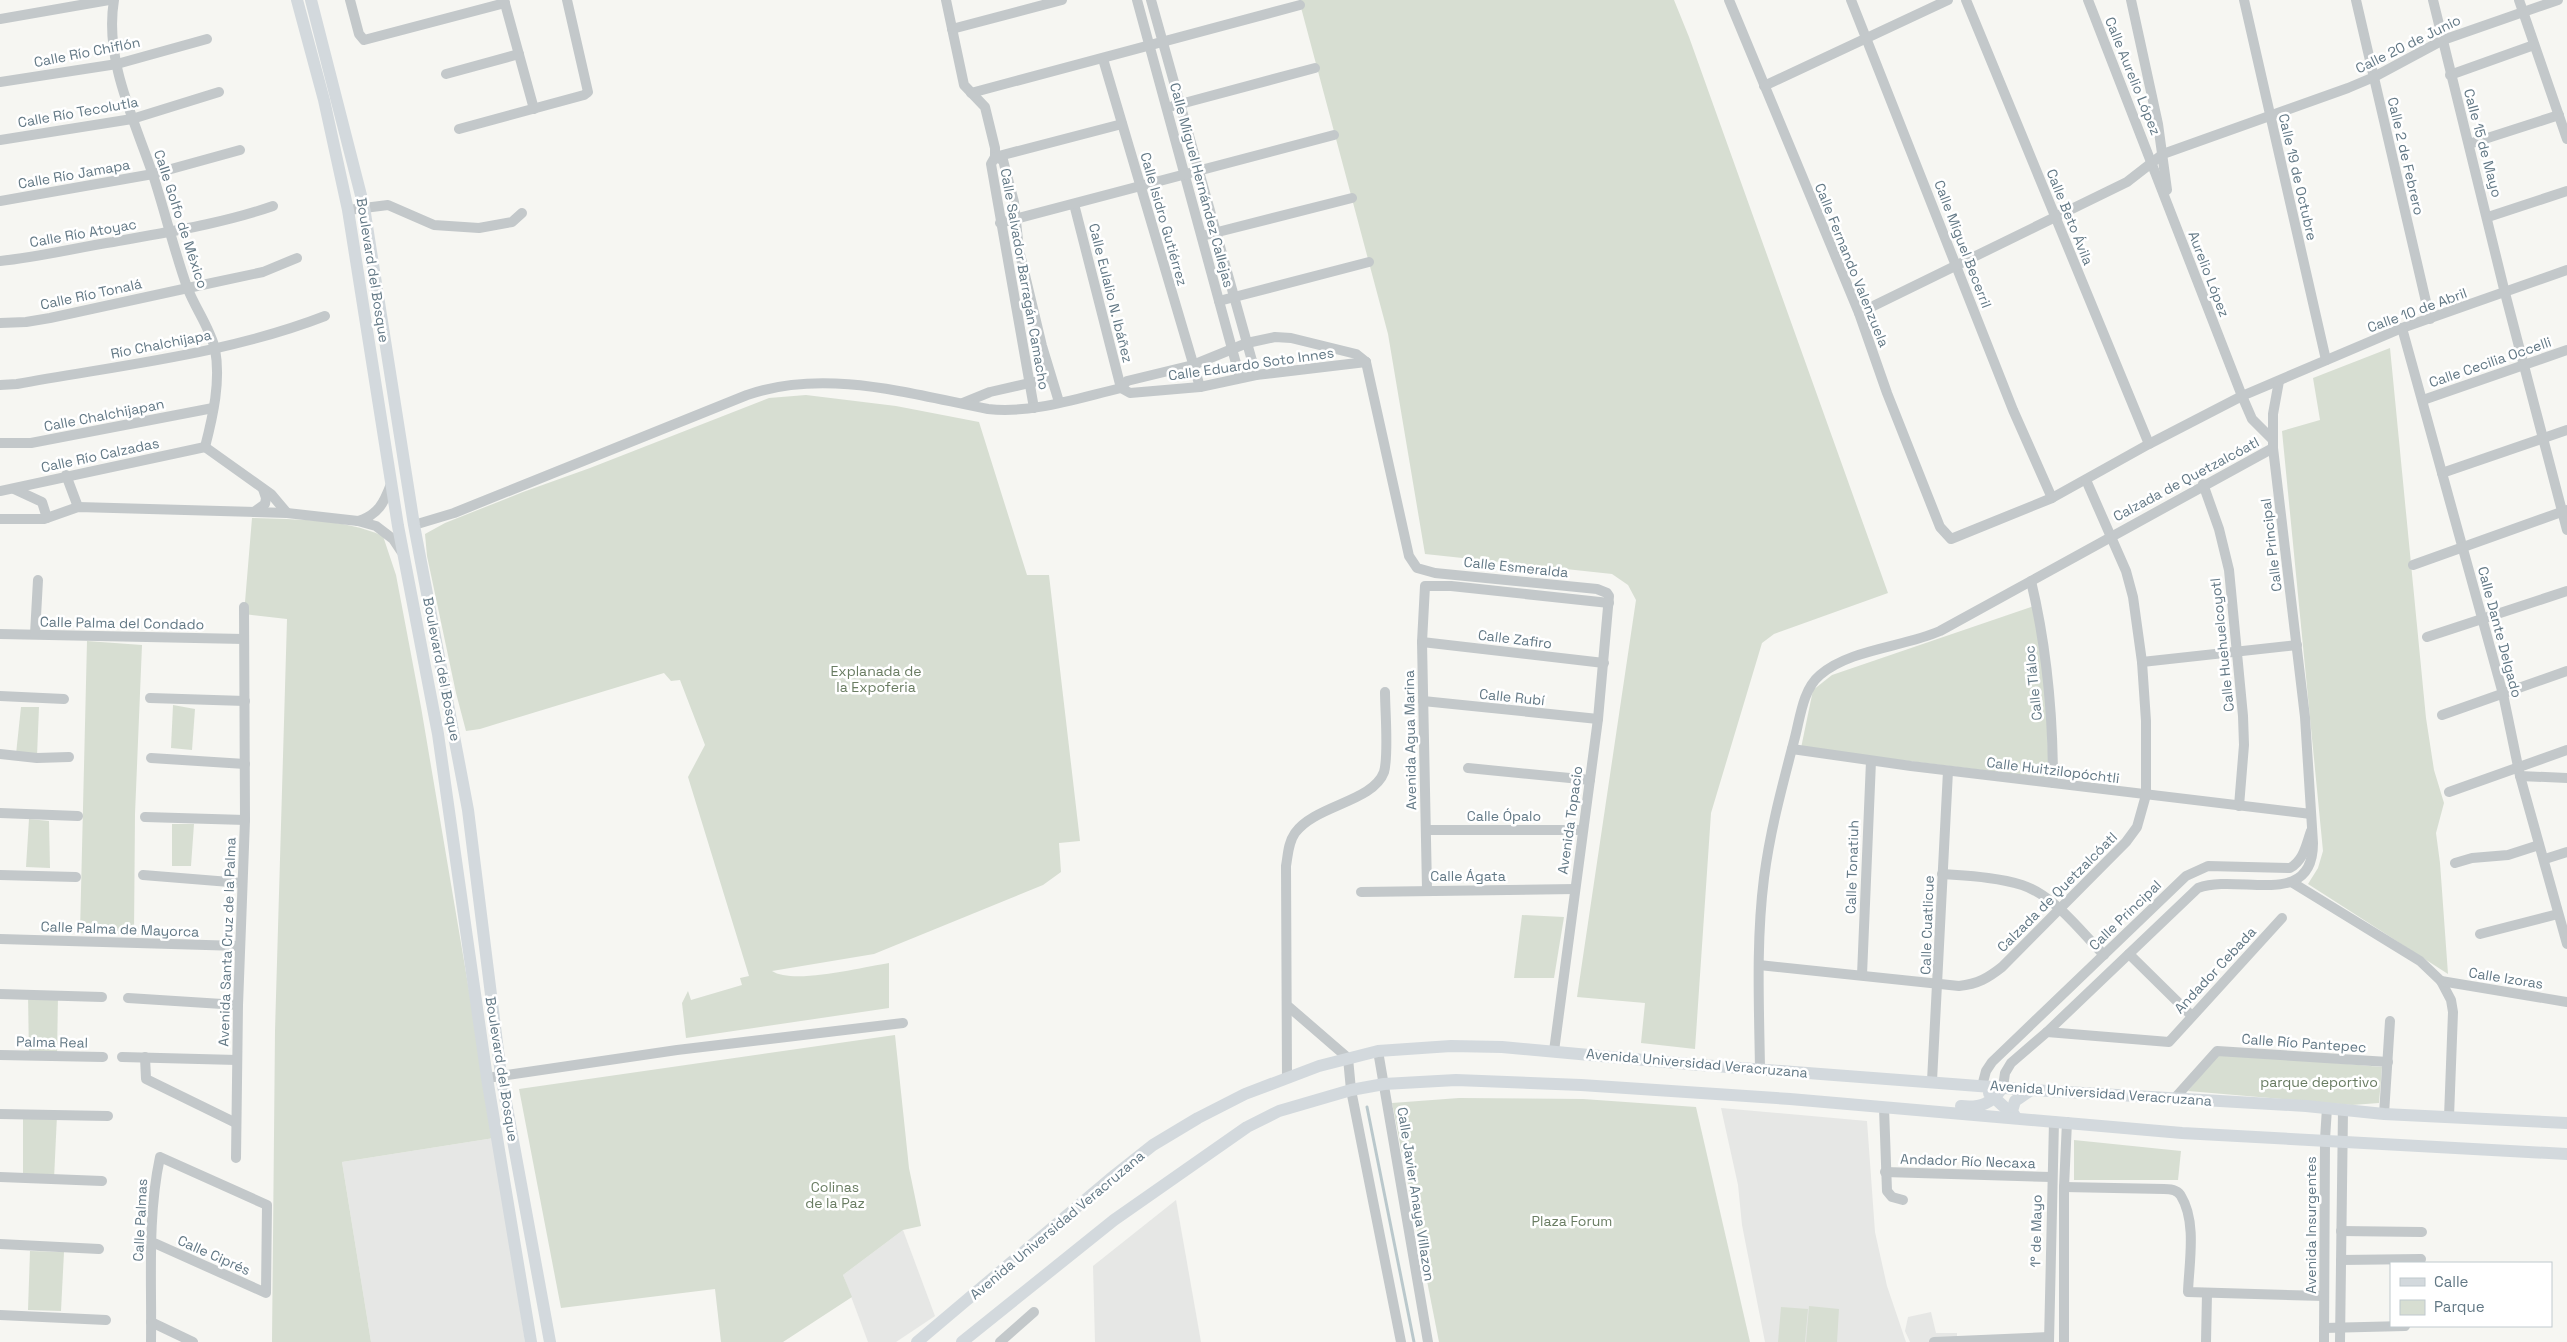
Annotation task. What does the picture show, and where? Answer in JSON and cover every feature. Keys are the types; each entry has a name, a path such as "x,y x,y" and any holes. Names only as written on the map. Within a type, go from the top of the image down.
{"main road":[{"name":"Boulevard del Bosque","path":"297,0 324,100 348,210 403,555 433,709 487,1078 531,1342"},
{"name":"Boulevard del Bosque","path":"312,0 364,207 414,525 468,810 501,1076 550,1342"},
{"path":"324,100 337,96"},
{"path":"362,294 377,291"},
{"path":"433,709 439,712 449,706"},
{"name":"Avenida Universidad Veracruzana","path":"920,1341 1110,1179 1153,1146 1217,1108 1287,1078 1378,1050 1451,1046 1554,1051 2031,1090 2327,1108 2384,1114 2567,1123"},
{"name":"Avenida Universidad Veracruzana","path":"962,1342 1114,1220 1247,1127 1279,1111 1351,1090 1384,1084 1456,1080 1581,1085 1728,1094 2015,1117 2182,1133 2567,1154"},
{"path":"1982,1086 1994,1100 2015,1117"},
{"path":"1884,1108 1916,1102 1972,1107 1994,1100 2003,1087"},
{"path":"2015,1117 2015,1101 2031,1090"}],"street":[{"path":"0,19 109,0"},
{"name":"Calle Golfo de México","path":"114,0 111,26 116,64 132,119 153,174 188,288 214,348 216,383 205,447"},
{"path":"350,0 359,34 364,40 505,1 534,109"},
{"path":"459,129 584,95 588,92 567,0"},
{"name":"Calle Salvador Barragán Camacho","path":"946,0 964,85 985,107 995,148 995,157 991,164 1000,224 1034,408"},
{"path":"952,29 1062,0"},
{"name":"Calle Miguel Hernández Callejas","path":"1137,0 1240,378"},
{"name":"Calle Miguel Hernández Callejas","path":"1151,0 1256,375"},
{"name":"Calle Fernando Valenzuela","path":"1729,0 1860,313 1887,393 1940,527 1951,538 2052,498"},
{"name":"Calle Miguel Becerril","path":"1851,0 1958,266 2012,410 2052,498"},
{"path":"1764,86 1948,0"},
{"name":"Calle Beto Ávila","path":"1966,0 2149,444"},
{"name":"Calle Aurelio López","path":"2088,0 2152,161"},
{"path":"2131,0 2163,154 2169,206"},
{"name":"Calle 19 de Octubre","path":"2244,0 2326,360"},
{"name":"Calle 2 de Febrero","path":"2356,0 2430,318"},
{"name":"Calle 15 de Mayo","path":"2433,0 2450,75 2488,217 2505,293 2543,438 2565,511 2567,530"},
{"path":"2519,0 2567,139"},
{"name":"Calle 20 de Junio","path":"1860,313 2127,182 2163,154 2271,117 2374,77 2443,40 2558,0"},
{"path":"971,93 1300,5"},
{"name":"Calle Río Chiflón","path":"0,82 116,64 207,39"},
{"path":"2450,75 2534,45"},
{"path":"446,74 519,54"},
{"name":"Calle Isidro Gutiérrez","path":"1103,59 1200,387"},
{"path":"1167,108 1315,68"},
{"name":"Calle Río Tecolutla","path":"0,140 132,119 219,92"},
{"path":"2469,144 2559,115"},
{"path":"995,157 1122,124"},
{"path":"1000,224 1334,135"},
{"name":"Calle Río Jamapa","path":"0,201 153,174 240,150"},
{"name":"Calle Salvador Barragán Camacho","path":"995,157 1003,160 1011,188 1019,250 1051,378 1059,402"},
{"name":"Aurelio López","path":"2152,161 2242,396"},
{"path":"2488,217 2567,191"},
{"path":"1202,236 1352,198"},
{"name":"Calle Eulalio N. Ibáñez","path":"1074,204 1121,388"},
{"path":"348,210 388,205 434,225 479,228 512,222 522,214"},
{"name":"Calle Río Atoyac","path":"0,261 33,257 242,217 273,206"},
{"name":"Calle Río Tonalá","path":"0,323 26,322 50,318 263,272 297,258"},
{"path":"1219,301 1369,262"},
{"name":"Calle 10 de Abril","path":"2279,381 2402,328 2567,270"},
{"name":"Río Chalchijapa","path":"0,385 17,384 214,348 287,330 324,316"},
{"name":"Calle Dante Delgado","path":"2402,328 2503,694 2519,771 2566,938"},
{"name":"Calle Eduardo Soto Innes","path":"414,525 454,513 761,390 794,384 836,383 997,410 1034,408 1121,388 1126,381 1193,365 1247,343 1275,337 1291,338 1356,354 1366,362"},
{"name":"Calle Cecilia Occelli","path":"2423,400 2567,350"},
{"name":"Calle Eduardo Soto Innes","path":"1121,388 1130,393 1200,387 1256,375 1366,362"},
{"name":"Calle Esmeralda","path":"1366,362 1409,556 1417,568 1597,589 1608,598"},
{"path":"963,403 983,394 1051,378"},
{"path":"2052,498 2149,444 2242,396 2279,381"},
{"name":"Calle Principal","path":"2279,381 2274,399 2272,443 2305,717 2313,854 2311,863 2302,878 2293,883"},
{"path":"2242,396 2252,419 2272,443"},
{"name":"Calle Chalchijapan","path":"0,443 31,443 213,408"},
{"path":"2442,474 2567,430"},
{"name":"Calzada de Quetzalcóatl","path":"1760,1068 1758,965 1761,907 1767,855 1777,804 1811,686 1828,669 1858,656 1924,638 2031,581 2272,443"},
{"path":"205,447 271,494 287,513"},
{"name":"Calle Río Calzadas","path":"0,491 66,475 205,447"},
{"path":"66,475 78,507"},
{"path":"2086,480 2112,535"},
{"path":"358,520 371,516 380,508 391,484"},
{"name":"Calle Huehuelcoyotl","path":"2202,484 2219,529 2229,570 2244,745 2239,806"},
{"path":"14,489 42,502 47,518"},
{"path":"254,512 265,504 266,498 263,489"},
{"path":"0,519 21,521 47,518 78,507 287,513 358,520 386,531 403,555"},
{"path":"2413,565 2565,511"},
{"name":"Calzada de Quetzalcóatl","path":"1758,965 1959,986 1974,985 1986,980 2060,910 2126,842 2136,827 2146,795 2147,756 2142,662 2134,597 2112,535"},
{"path":"35,634 38,580"},
{"name":"Calle Tláloc","path":"2031,581 2038,610 2048,682 2052,725 2053,783"},
{"name":"Avenida Agua Marina","path":"1427,890 1422,642 1424,589 1430,585 1451,586 1608,598"},
{"path":"2427,638 2567,591"},
{"name":"Avenida Topacio","path":"1554,1051 1598,719 1608,598"},
{"name":"Avenida Santa Cruz de la Palma","path":"236,1158 238,1006 245,820 244,607"},
{"name":"Calle Palma del Condado","path":"0,634 244,639"},
{"name":"Calle Zafiro","path":"1422,642 1604,663"},
{"path":"2142,662 2296,645"},
{"path":"2442,715 2567,671"},
{"path":"1287,1078 1289,1007 1286,866 1289,847 1295,833 1305,823 1343,801 1369,791 1379,781 1385,766 1385,692"},
{"path":"0,696 64,699"},
{"path":"150,698 244,701"},
{"name":"Calle Rubí","path":"1423,701 1598,719"},
{"name":"Calle Huitzilopóchtli","path":"1792,749 1948,771 2311,814"},
{"path":"2449,792 2519,771 2567,750"},
{"path":"0,754 37,758 69,757"},
{"path":"151,758 245,764"},
{"name":"Calle Tonatiuh","path":"1862,975 1871,761"},
{"path":"1468,768 1590,780"},
{"name":"Calle Cuatlicue","path":"1932,1081 1948,771"},
{"path":"2519,771 2567,778"},
{"path":"0,813 78,816"},
{"path":"145,817 245,820"},
{"name":"Calle Principal","path":"1982,1086 1986,1071 1992,1062 2186,876 2208,866 2290,868 2297,864 2302,857 2312,828"},
{"name":"Calle Ópalo","path":"1426,830 1583,830"},
{"path":"2455,863 2472,858 2508,855 2539,845"},
{"path":"2545,859 2567,852"},
{"path":"1942,874 2007,881 2024,885 2037,892 2060,910 2104,955"},
{"path":"0,875 76,877"},
{"path":"143,875 242,883"},
{"path":"2003,1087 2005,1073 2011,1063 2047,1032 2198,888 2223,883 2281,885 2293,883 2420,961 2441,981 2451,1000 2453,1012 2449,1117"},
{"name":"Calle Ágata","path":"1361,892 1575,889"},
{"path":"2480,934 2558,914"},
{"name":"Andador Cebada","path":"2047,1032 2169,1042 2282,918"},
{"name":"Calle Palma de Mayorca","path":"0,939 240,946"},
{"path":"2129,954 2192,1016"},
{"name":"Calle Izoras","path":"2441,981 2567,1002"},
{"path":"0,994 102,998"},
{"path":"128,998 238,1006"},
{"path":"1289,1007 1348,1058 1351,1090 1401,1342"},
{"path":"2384,1114 2390,1021"},
{"path":"487,1078 677,1050 903,1024"},
{"name":"Calle Javier Anaya Villazon","path":"1378,1050 1410,1246 1428,1342"},
{"name":"Calle Río Pantepec","path":"2174,1099 2218,1051 2388,1062"},
{"name":"Palma Real","path":"0,1055 103,1057"},
{"path":"122,1057 237,1060"},
{"path":"146,1057 146,1079 236,1123"},
{"path":"1884,1108 1885,1172 1889,1194 1903,1200"},
{"name":"Avenida Insurgentes","path":"2324,1342 2325,1140 2327,1108"},
{"path":"2340,1342 2343,1110"},
{"path":"0,1114 108,1116"},
{"name":"1° de Mayo","path":"2049,1339 2051,1177 2060,1122"},
{"name":"1° de Mayo","path":"2060,1122 2064,1187 2064,1342"},
{"name":"Calle Palmas","path":"151,1342 153,1191 160,1157 267,1205 266,1293"},
{"name":"Andador Río Necaxa","path":"1885,1172 2051,1177"},
{"path":"0,1177 102,1181"},
{"path":"2064,1187 2164,1188 2174,1190 2181,1195 2190,1229 2188,1292 2324,1296"},
{"path":"2341,1230 2422,1232"},
{"name":"Calle Ciprés","path":"152,1242 266,1293"},
{"path":"0,1244 99,1249"},
{"path":"2341,1260 2421,1259"},
{"path":"2206,1342 2207,1293"},
{"path":"1000,1342 1034,1312"},
{"path":"0,1315 106,1320"},
{"path":"151,1322 192,1342"},
{"path":"2324,1328 2390,1326"},
{"path":"1934,1342 2049,1339"}],"shaded area":[{"path":"1721,1108 1867,1121 1875,1232 1887,1286 1906,1342 1765,1342 1742,1225 1738,1185"},
{"path":"494,1138 525,1342 371,1342 342,1162"},
{"path":"1176,1200 1201,1342 1095,1342 1093,1266"},
{"path":"903,1230 935,1316 896,1342 868,1342 843,1275"},
{"path":"1931,1312 1936,1333 1957,1333 1957,1342 1910,1342 1905,1331 1908,1317"}],"green space":[{"path":"1299,0 1674,0 1689,37 1888,593 1774,634 1762,643 1711,813 1695,1049 1641,1043 1645,1003 1577,997 1636,600 1628,585 1612,574 1425,554 1388,334"},
{"path":"2390,348 2426,718 2434,770 2444,803 2436,833 2448,974 2308,884 2318,868 2323,851 2282,431 2320,420 2313,378"},
{"name":"Explanada de la Expoferia","path":"806,395 896,406 979,422 1027,575 1049,575 1080,841 1059,843 1061,872 1043,885 874,954 772,971 782,975 811,976 889,963 889,1008 686,1038 682,1003 688,991 691,1000 742,985 740,978 749,976 688,777 705,745 680,680 671,681 664,673 480,729 466,731 427,556 425,534 445,523 523,492 769,398"},
{"path":"252,518 335,523 367,530 383,536 396,575 421,707 494,1138 342,1162 371,1342 272,1342 275,1031 287,619 244,614"},
{"path":"2034,606 2046,697 2049,778 1801,748 1813,690 1832,675"},
{"path":"87,641 142,645 135,814 134,934 80,933"},
{"path":"173,705 195,709 192,750 171,748"},
{"path":"21,707 39,707 37,756 16,754"},
{"path":"29,819 49,821 50,868 26,867"},
{"path":"172,824 194,824 191,866 172,866"},
{"path":"1522,915 1564,917 1554,978 1514,978"},
{"path":"28,994 58,996 57,1056 29,1056"},
{"name":"Colinas de la Paz","path":"895,1035 909,1168 921,1226 903,1230 843,1275 852,1297 783,1342 721,1342 715,1289 561,1308 519,1089"},
{"name":"parque deportivo","path":"2219,1053 2382,1067 2379,1103 2352,1105 2188,1091"},
{"name":"Plaza Forum","path":"1459,1098 1583,1099 1696,1107 1750,1342 1439,1342 1392,1103"},
{"path":"23,1114 57,1115 54,1179 23,1178"},
{"path":"2074,1140 2181,1151 2178,1180 2074,1180"},
{"path":"30,1251 64,1252 61,1311 28,1310"},
{"path":"1809,1306 1839,1309 1837,1342 1806,1342"},
{"path":"1781,1307 1808,1309 1805,1342 1778,1342"}],"waterway":[{"path":"1367,1107 1414,1342"}]}
